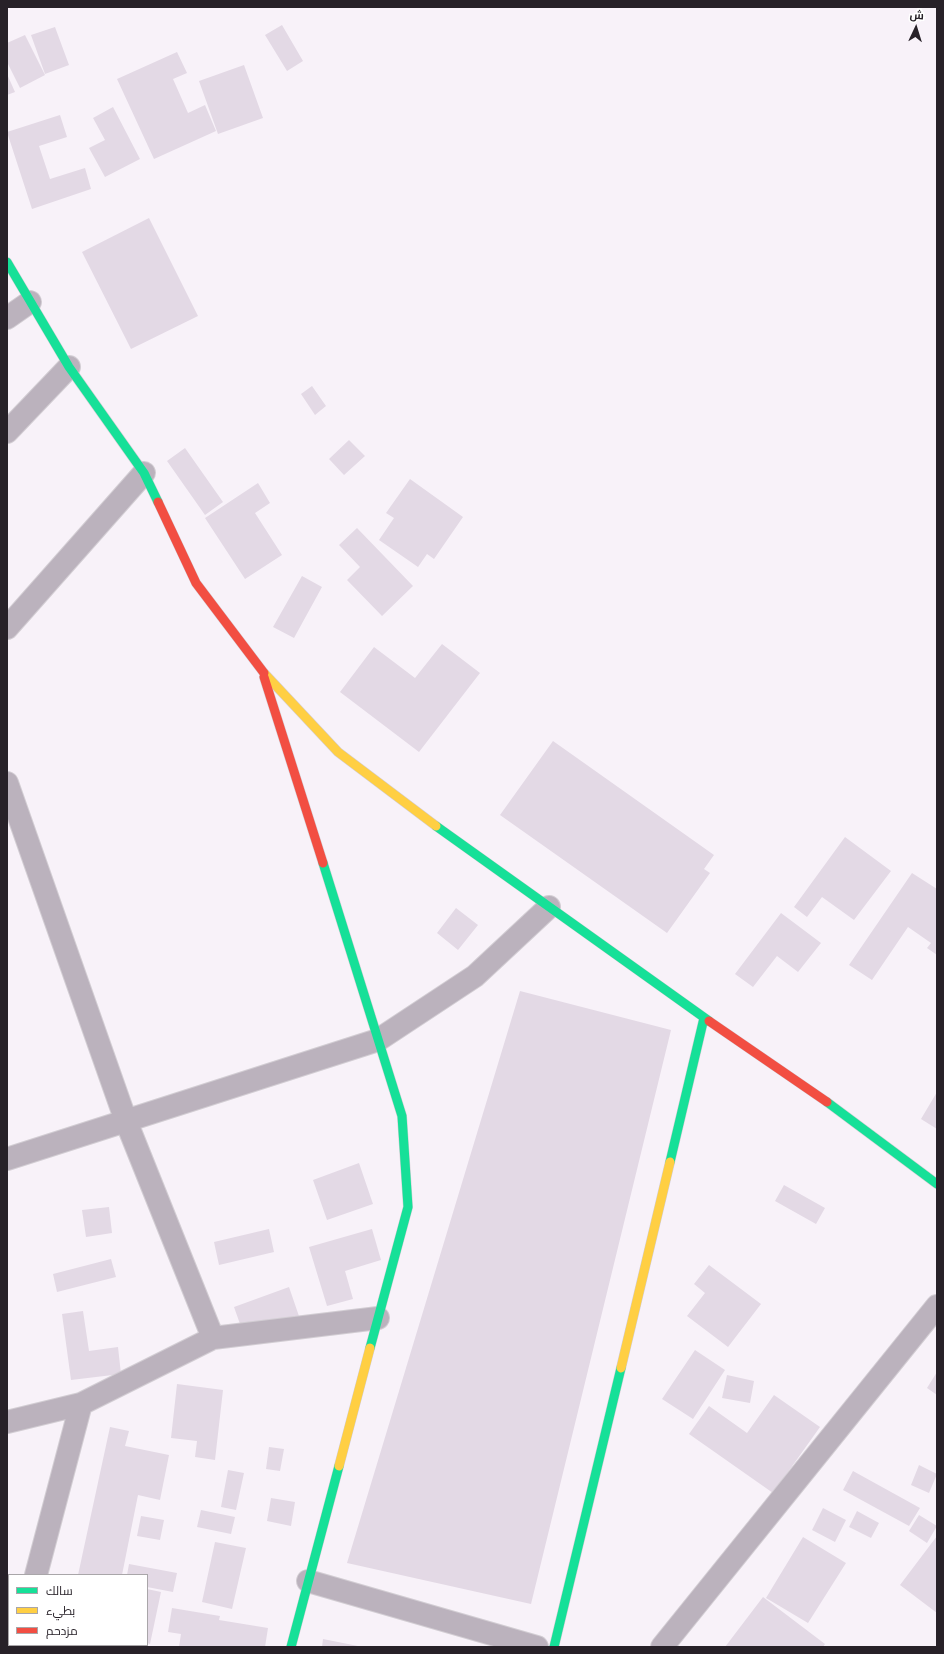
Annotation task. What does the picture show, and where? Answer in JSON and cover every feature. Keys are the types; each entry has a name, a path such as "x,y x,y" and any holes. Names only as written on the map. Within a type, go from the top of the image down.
{"street":[{"path":"7,262 69,367 144,473 196,583 263,672 338,752 410,808 704,1018 807,1087 937,1184"},
{"path":"7,318 30,302"},
{"path":"7,432 69,367"},
{"path":"7,628 144,473"},
{"path":"263,672 402,1116 408,1207 291,1647"},
{"path":"7,783 126,1121 213,1338"},
{"path":"7,1159 378,1040 475,976 549,907"},
{"path":"554,1647 704,1018"},
{"path":"662,1647 937,1306"},
{"path":"7,1422 81,1404 213,1338 378,1318"},
{"path":"36,1574 81,1404"},
{"path":"308,1581 537,1647"}],"building":[{"path":"282,25 303,61 287,71 265,35"},
{"path":"55,27 69,65 45,74 31,35"},
{"path":"25,35 45,75 20,88 7,62 7,43"},
{"path":"177,52 187,73 173,79 188,113 205,105 216,131 154,159 117,79"},
{"path":"244,65 263,118 218,134 199,81"},
{"path":"7,74 15,92 7,95"},
{"path":"113,107 140,159 105,177 89,148 105,140 93,118"},
{"path":"60,115 67,137 39,146 50,179 85,168 91,189 32,209 7,132"},
{"path":"149,218 198,316 131,349 82,252"},
{"path":"312,386 326,406 315,415 301,394"},
{"path":"349,440 365,456 344,475 329,459"},
{"path":"185,448 223,502 205,515 167,461"},
{"path":"410,479 463,517 434,559 427,554 418,567 379,540 394,518 386,513"},
{"path":"258,483 270,503 255,513 282,555 245,579 205,518"},
{"path":"357,528 413,586 382,616 347,580 360,567 339,545"},
{"path":"302,576 322,587 294,638 273,627"},
{"path":"442,644 480,673 419,752 340,692 374,647 415,678"},
{"path":"553,741 714,855 704,869 710,873 667,933 500,815"},
{"path":"845,837 891,871 854,920 822,897 807,917 794,907"},
{"path":"912,873 937,889 937,955 927,948 931,943 908,927 872,980 849,965"},
{"path":"456,908 478,925 458,950 437,933"},
{"path":"781,913 821,943 798,972 777,956 753,987 735,974"},
{"path":"520,991 671,1030 531,1604 347,1563"},
{"path":"937,1092 937,1129 921,1119"},
{"path":"359,1163 373,1204 327,1220 313,1180"},
{"path":"784,1185 825,1208 816,1224 775,1201"},
{"path":"109,1207 112,1233 86,1237 82,1210"},
{"path":"269,1229 274,1252 219,1265 214,1242"},
{"path":"372,1229 381,1260 345,1271 353,1299 327,1306 309,1247"},
{"path":"111,1259 116,1277 57,1292 53,1274"},
{"path":"709,1265 761,1304 728,1347 687,1316 705,1293 694,1284"},
{"path":"289,1287 301,1322 246,1341 234,1307"},
{"path":"83,1311 89,1351 118,1347 121,1374 71,1380 62,1314"},
{"path":"695,1350 725,1370 693,1419 662,1399"},
{"path":"937,1372 937,1395 927,1388"},
{"path":"727,1375 754,1381 750,1403 722,1398"},
{"path":"177,1384 223,1390 215,1460 195,1457 197,1441 171,1438"},
{"path":"774,1395 820,1427 773,1493 689,1434 709,1406 747,1433"},
{"path":"110,1427 129,1431 125,1446 169,1455 160,1500 138,1495 122,1574 78,1574"},
{"path":"269,1447 284,1449 280,1471 266,1469"},
{"path":"919,1465 937,1474 929,1493 911,1485"},
{"path":"228,1470 244,1473 236,1510 221,1507"},
{"path":"853,1471 920,1508 909,1526 843,1490"},
{"path":"271,1498 295,1502 291,1526 267,1521"},
{"path":"823,1508 846,1520 835,1542 812,1530"},
{"path":"201,1510 235,1517 231,1534 197,1527"},
{"path":"857,1511 879,1523 871,1538 849,1527"},
{"path":"919,1515 937,1526 927,1543 909,1531"},
{"path":"141,1516 164,1520 160,1540 137,1536"},
{"path":"937,1536 937,1613 900,1585"},
{"path":"803,1537 846,1563 808,1623 766,1598"},
{"path":"215,1542 246,1548 232,1609 202,1602"},
{"path":"129,1564 177,1573 173,1592 148,1587 148,1574 127,1574"},
{"path":"148,1589 161,1592 150,1644 148,1643"},
{"path":"763,1597 825,1644 823,1647 725,1647"},
{"path":"172,1608 220,1616 219,1620 268,1628 265,1647 179,1647 181,1634 168,1632"},
{"path":"323,1639 358,1646 358,1647 322,1647"}],"traffic: fast":[{"path":"7,262 69,367 144,473 158,502"},
{"path":"436,826 709,1021"},
{"path":"323,863 402,1116 408,1207 370,1348"},
{"path":"670,1162 704,1018"},
{"path":"827,1102 937,1184"},
{"path":"554,1647 621,1368"},
{"path":"291,1647 339,1466"}],"traffic: slow":[{"path":"264,673 338,752 436,826"},
{"path":"621,1368 670,1162"},
{"path":"339,1466 370,1348"}],"traffic: jam":[{"path":"158,502 196,583 264,673"},
{"path":"264,677 323,863"},
{"path":"709,1021 827,1102"}]}
